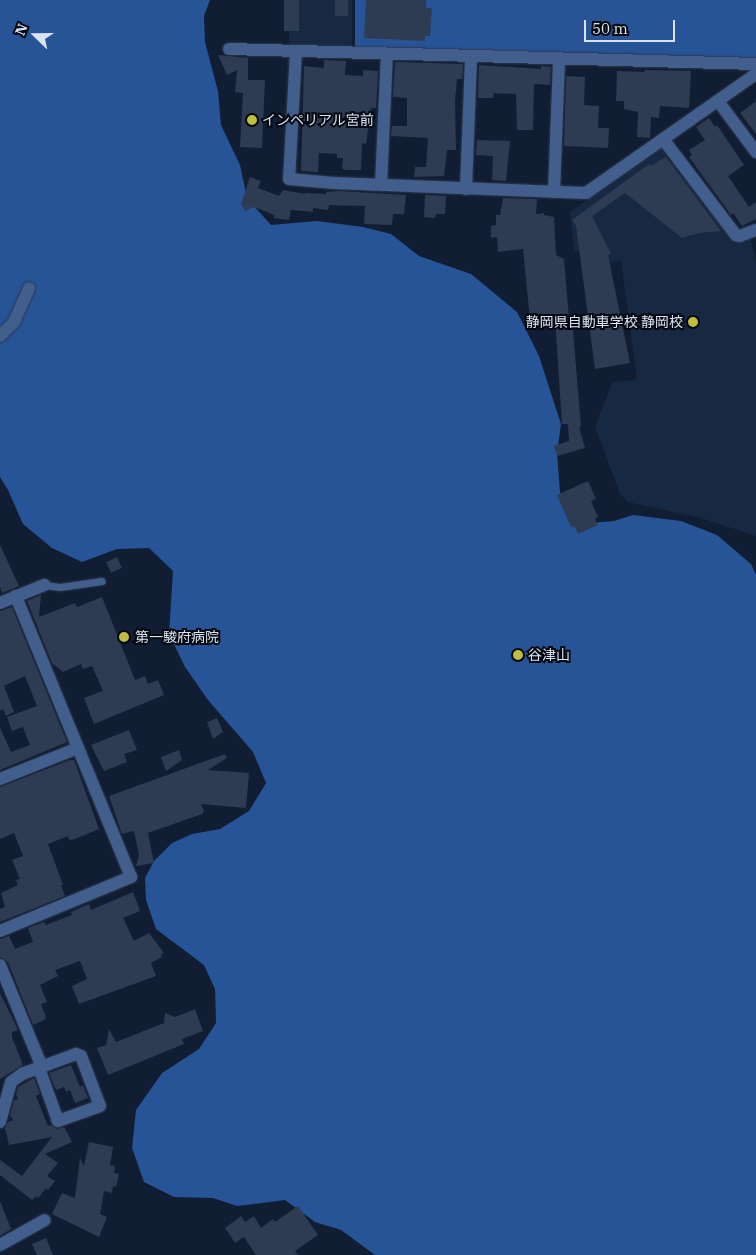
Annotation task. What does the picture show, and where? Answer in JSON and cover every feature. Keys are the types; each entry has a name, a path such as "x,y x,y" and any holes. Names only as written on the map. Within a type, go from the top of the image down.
{"street":[{"path":"229,49 756,64"},
{"path":"296,51 290,179 380,185 586,193 756,74"},
{"path":"380,185 387,54"},
{"path":"466,189 471,57"},
{"path":"554,192 559,59"},
{"path":"718,101 756,152"},
{"path":"663,140 736,234 740,236 756,230"},
{"path":"0,336 14,322 29,288"},
{"path":"0,603 44,585"},
{"path":"0,931 130,878 16,596"},
{"path":"0,779 78,748"},
{"path":"0,965 41,1067 58,1121 100,1106 81,1056 76,1054 41,1067 22,1074 11,1082 0,1122"},
{"path":"0,1245 46,1220"}],"lane":[{"path":"44,585 60,587 102,581"}],"shaded area":[{"path":"0,0 210,0 204,16 205,42 218,91 221,125 240,165 247,198 271,225 317,221 363,227 391,234 419,256 471,274 517,312 539,356 561,424 557,453 560,492 573,515 591,523 614,521 633,515 681,521 717,535 751,564 756,575 756,1255 375,1255 341,1230 315,1222 285,1200 237,1206 213,1198 174,1197 144,1182 132,1148 136,1110 162,1073 199,1049 216,1023 215,989 204,965 156,929 146,900 145,878 154,861 172,843 192,834 220,829 249,811 266,783 253,752 208,700 185,667 169,634 173,571 149,548 117,549 82,562 52,548 23,524 0,477"},
{"path":"289,0 352,0 352,45 289,45"},
{"path":"355,0 756,0 756,59 355,47"},
{"name":"静岡県自動車学校 静岡校","path":"662,147 726,231 750,237 756,262 756,536 701,518 628,502 620,494 595,427 612,383 637,379 621,261 595,264 589,250 574,251 570,212"}],"building":[{"path":"284,0 299,0 299,31 284,31"},
{"path":"335,0 348,0 348,16 335,16"},
{"path":"366,0 426,0 426,8 432,8 430,36 425,36 425,41 364,38"},
{"name":"インペリアル宮前","path":"218,55 248,58 248,80 265,80 262,148 240,147 243,93 235,92 237,70 227,75"},
{"path":"324,60 346,61 345,75 363,76 363,70 378,71 376,108 371,108 366,144 362,143 361,170 344,170 342,168 343,158 337,158 337,154 319,153 318,172 301,171 304,66 324,68"},
{"path":"395,62 463,64 462,79 457,79 455,101 456,150 447,150 444,176 414,177 415,167 426,167 428,138 391,136 392,126 407,126 407,98 393,97"},
{"path":"479,65 541,69 541,66 551,67 550,85 534,84 533,130 517,130 516,94 494,93 493,98 478,98"},
{"path":"645,70 691,71 689,108 660,106 659,118 651,117 650,138 637,137 638,112 624,109 624,101 616,101 617,71 644,72"},
{"path":"566,76 585,77 584,105 599,106 598,128 609,128 608,148 564,146"},
{"path":"756,101 756,134 740,113"},
{"path":"709,118 715,127 717,125 744,165 728,176 749,207 756,202 756,219 742,226 733,213 731,215 689,157 692,155 689,150 705,140 696,127"},
{"path":"477,140 510,141 506,181 492,180 493,156 476,155"},
{"path":"666,157 721,231 699,233 682,238 625,193 592,216 611,254 608,255 630,363 595,369 576,226 572,220 649,164 650,166"},
{"path":"250,177 261,181 258,188 279,196 283,190 305,194 326,194 326,192 339,191 406,195 404,214 393,214 392,225 364,224 365,206 329,205 328,210 313,208 313,212 291,210 289,220 274,218 274,215 254,207 245,211 241,204"},
{"path":"425,195 446,196 445,214 436,214 435,218 424,217"},
{"path":"503,198 537,199 536,214 544,213 544,215 554,217 556,255 564,259 569,319 572,319 581,427 579,427 585,448 557,456 554,446 569,441 568,424 562,424 555,318 530,320 523,249 498,252 497,237 491,238 491,226 496,225 496,215 500,215"},
{"path":"588,481 596,499 591,501 598,517 595,519 598,525 578,534 574,526 571,527 557,495"},
{"path":"0,545 19,586 2,593 0,587"},
{"path":"117,557 122,568 111,573 106,562"},
{"path":"41,595 39,617 75,603 77,607 102,597 135,680 145,676 148,684 158,680 164,695 94,724 84,698 103,691 92,666 83,669 81,664 63,672 52,663 27,601"},
{"path":"12,607 67,742 0,770 0,727 11,752 30,745 23,727 12,731 7,717 37,706 25,676 4,686 14,712 6,716 3,709 0,711 0,611"},
{"path":"217,718 223,732 213,739 207,722"},
{"path":"129,730 137,750 124,754 127,762 104,771 91,745"},
{"path":"179,750 182,760 166,771 161,757"},
{"path":"225,754 227,758 208,770 249,773 246,808 201,804 204,811 202,814 148,833 154,863 136,866 139,855 134,831 122,834 109,796"},
{"path":"74,760 99,829 75,839 69,840 68,836 48,844 63,885 61,885 65,896 0,922 0,909 5,907 1,893 18,885 16,880 20,879 12,860 23,856 14,833 0,839 0,787"},
{"path":"133,892 140,911 123,918 134,941 149,933 164,953 161,955 162,957 151,963 156,976 79,1004 72,986 87,979 80,961 55,970 58,976 40,985 47,1002 41,1004 46,1017 44,1020 33,1025 8,962 0,957 0,939 9,936 15,949 33,942 28,928 44,922 46,925 72,915 71,912 89,904 91,910"},
{"path":"0,993 18,1030 12,1032 12,1037 23,1065 0,1079"},
{"path":"195,1009 203,1031 182,1039 184,1044 108,1075 97,1048 106,1045 109,1029 116,1042 164,1023 165,1013 175,1017"},
{"path":"71,1065 80,1087 83,1085 88,1098 75,1103 70,1090 66,1092 64,1087 57,1090 55,1088 49,1073"},
{"path":"34,1078 40,1094 36,1096 48,1126 51,1125 57,1129 64,1127 72,1142 45,1154 58,1163 47,1176 55,1181 48,1190 46,1188 38,1198 36,1196 32,1200 0,1175 0,1160 22,1176 52,1137 9,1145 5,1128 8,1122 13,1120 10,1115 14,1100 18,1099 16,1094 18,1087"},
{"path":"89,1142 113,1147 110,1165 115,1166 114,1173 119,1174 116,1187 113,1186 112,1193 104,1191 100,1214 107,1217 99,1237 52,1214 62,1193 75,1198 80,1158 84,1166"},
{"path":"0,1201 11,1229 0,1236"},
{"path":"298,1206 318,1235 295,1251 298,1255 256,1255 244,1237 235,1243 225,1228 241,1216 245,1222 254,1216 261,1228 273,1219 275,1222"},
{"path":"46,1238 53,1255 37,1255 32,1244"}],"place":[{"name":"インペリアル宮前","path":"252,120"},
{"name":"静岡県自動車学校 静岡校","path":"693,322"},
{"name":"第一駿府病院","path":"124,637"},
{"name":"谷津山","path":"518,655"}]}
